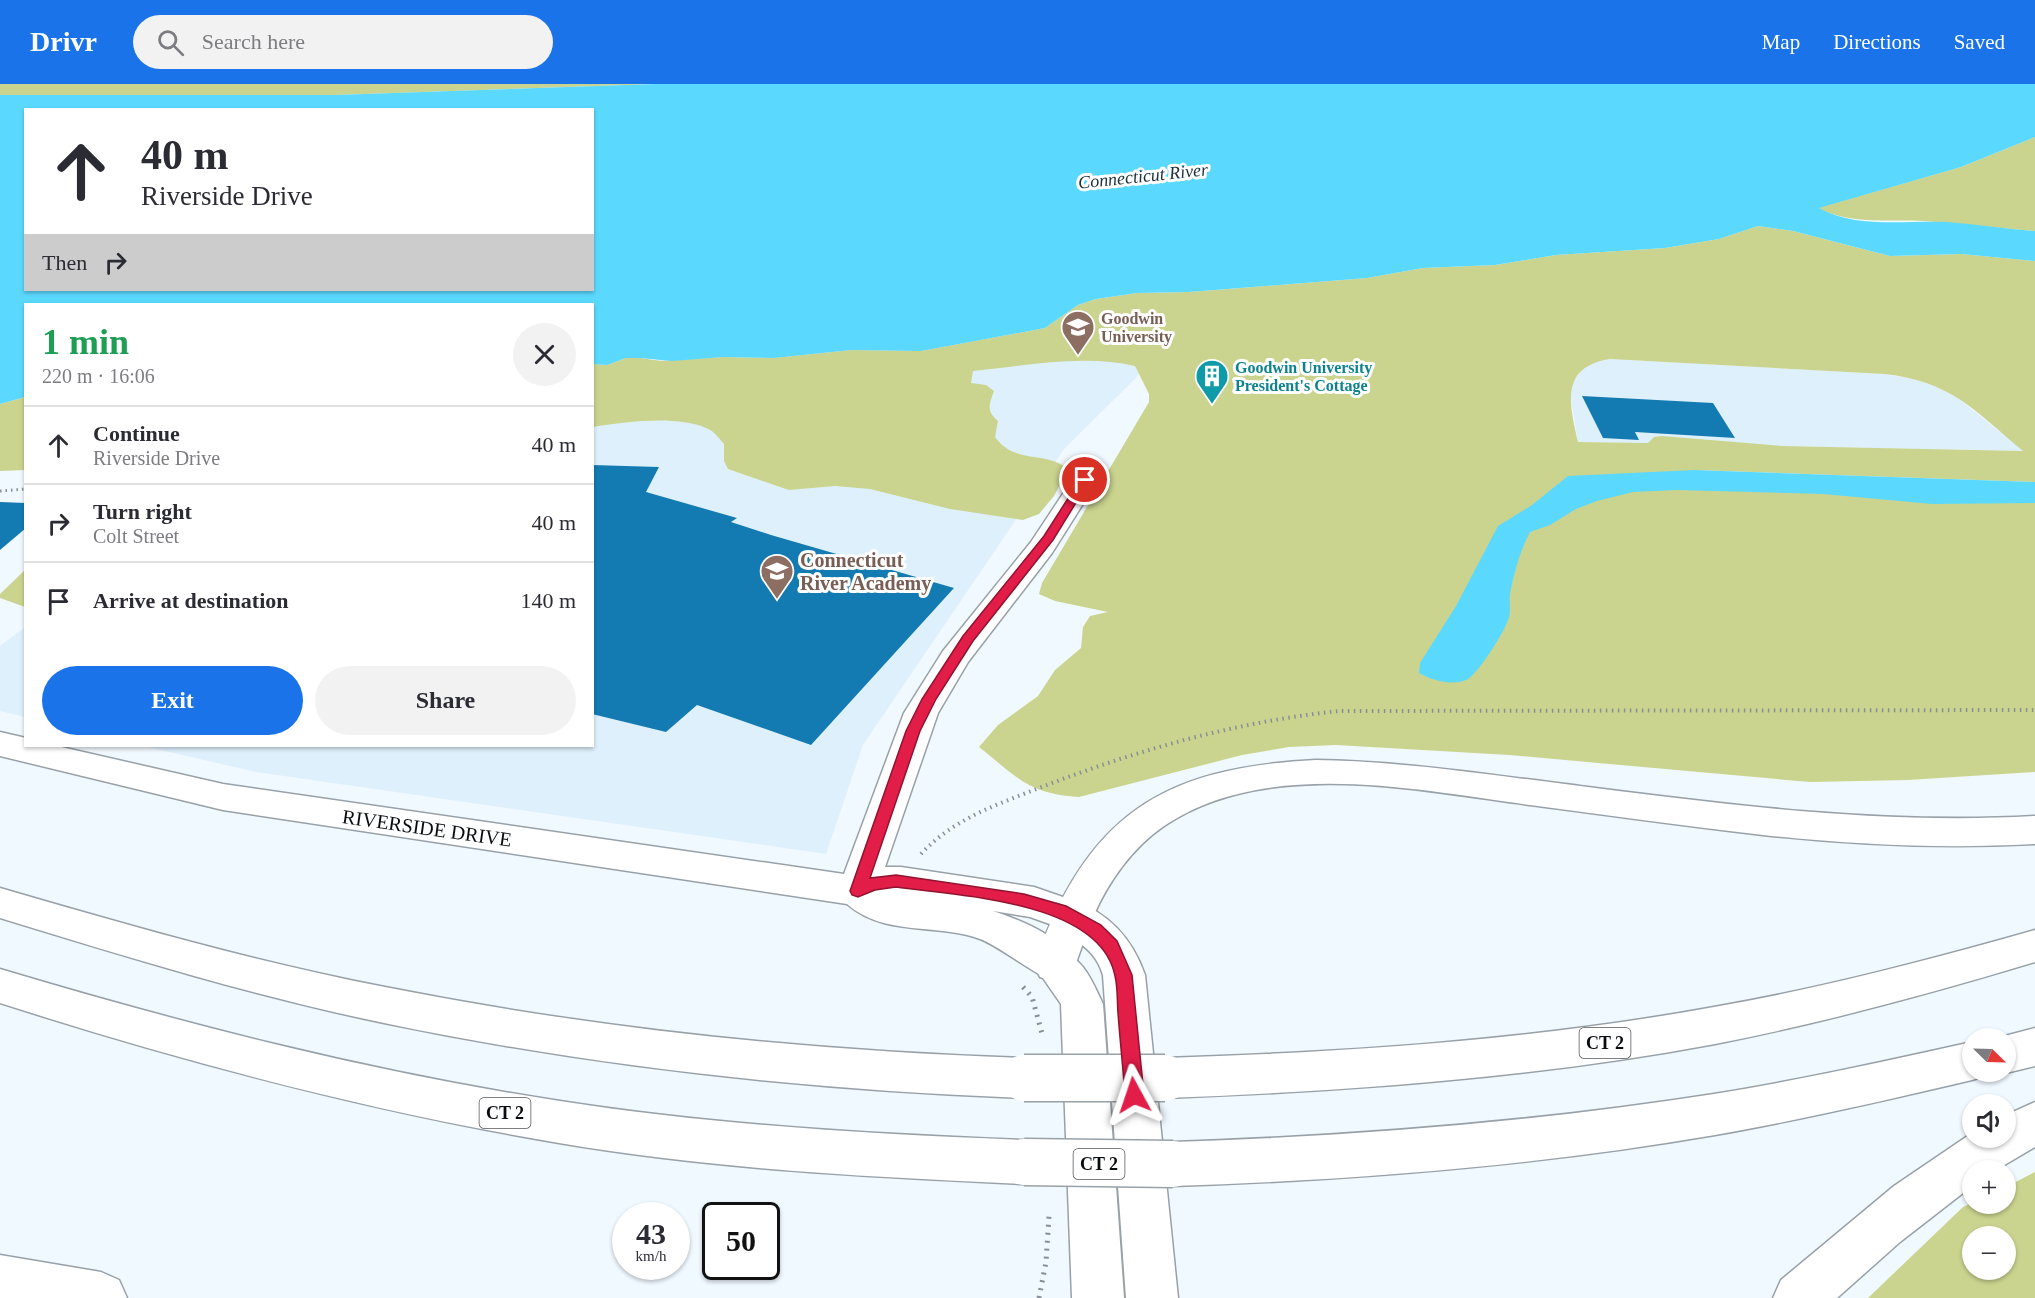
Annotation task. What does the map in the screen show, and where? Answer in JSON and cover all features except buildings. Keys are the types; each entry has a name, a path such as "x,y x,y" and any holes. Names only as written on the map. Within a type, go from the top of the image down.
{"main road":[{"path":"858,891 885,808 913,731 926,704 954,658 1042,547 1085,480"},
{"name":"RIVERSIDE DRIVE","path":"0,744 223,797 858,891 873,884 896,881 1024,900 1052,907 1072,916 1095,930 1111,946 1124,975 1152,1298"},
{"path":"1056,965 1072,916 1084,892 1107,858 1125,839 1148,819 1178,801 1213,788 1262,777 1302,773 1382,774 1743,820 1862,831 1935,833 2035,830"},
{"name":"RIVERSIDE DRIVE","path":"858,891 868,900 882,906 972,920 989,925 1023,942 1056,965 1072,983 1082,1004 1098,1298"},
{"name":"CT 2","path":"0,903 289,984 433,1015 537,1034 647,1049 804,1065 922,1074 1024,1078 1165,1078 1324,1071 1447,1061 1675,1032 1776,1015 1864,996 2035,946"},
{"name":"CT 2","path":"0,986 132,1026 263,1061 513,1114 640,1134 746,1145 814,1151 1024,1162 1173,1164 1304,1159 1416,1151 1637,1126 1746,1108 1962,1063"},
{"path":"2016,1052 2035,1047"},
{"path":"1799,1298 1847,1254 1919,1196 1982,1153 2035,1123"},
{"path":"0,1281 101,1298"}],"path":[{"path":"0,490 24,489"},
{"path":"916,860 932,841 952,824 1092,767 1245,724 1298,714 1339,711 2035,710"}],"shaded area":[{"name":"Connecticut River Academy","path":"1189,292 1136,378 1064,449 863,745 826,854 256,772 147,747 594,747 594,364 1018,335"},
{"path":"1610,359 1884,374 1919,380 1950,392 2024,451 1578,442 1570,393 1574,381 1587,364"},
{"path":"24,628 24,717 0,711 0,646"}],"green space":[{"path":"0,84 655,84 335,95 0,95"},
{"path":"2035,137 2035,231 1924,221 1857,219 1843,217 1818,208 1961,167"},
{"path":"1758,226 1793,231 1890,256 1961,254 2035,261 2035,482 1694,470 2035,498 2035,772 1908,780 1810,782 1509,755 1336,745 1289,747 1242,755 1079,797 1047,792 1024,782 979,747 998,725 1038,696 1055,670 1081,648 1083,627 1090,616 1108,612 1055,601 1039,594 1042,583 1149,402 1149,394 1135,366 1075,361 973,371 971,383 986,385 994,391 990,411 998,421 995,437 1003,446 1021,454 1059,463 1068,469 1054,496 1039,514 1023,520 950,509 870,489 835,486 789,490 728,469 724,461 724,444 716,434 694,424 650,421 594,427 594,364 607,365 626,358 661,361 723,357 774,358 851,350 921,351 1045,328 1078,305 1096,299 1137,293 1189,292 1367,278 1423,268 1495,265 1556,255 1665,248 1719,239","holes":["1610,359 1884,374 1927,383 1960,400 2023,451 1782,446 1662,436 1654,437 1648,443 1578,442 1572,414 1572,389 1576,378 1594,363"]},
{"path":"24,397 24,470 0,471 0,404"},
{"path":"24,571 24,607 0,598 0,594"},
{"path":"2035,1172 2035,1298 1868,1298 1962,1208 1962,1214 2016,1214 2016,1182"}],"water":[{"name":"Connecticut River","path":"655,84 2035,84 2035,137 1961,167 1819,208 1833,215 1865,221 1947,222 2035,231 2035,261 1961,254 1890,256 1793,231 1758,226 1719,239 1665,248 1556,255 1495,265 1423,268 1367,278 1189,292 1137,293 1096,299 1078,305 1045,328 921,351 851,350 774,358 723,357 672,361 626,358 607,365 594,364 594,303 24,303 24,397 0,404 0,95 335,95"},
{"path":"1694,470 2035,482 2035,503 1932,504 1823,494 1676,490 1633,492 1597,501 1576,509 1550,525 1530,532 1513,578 1507,623 1492,650 1473,675 1462,681 1450,682 1436,680 1419,673 1420,663 1456,606 1498,526 1532,505 1568,476"}],"place":[{"name":"Goodwin University","path":"1078,356"},
{"name":"Goodwin University President's Cottage","path":"1212,405"},
{"name":"Connecticut River Academy","path":"777,600"}],"route":[{"path":"1085,480 1042,547 981,620 937,684 913,731 858,891 873,884 896,881 1024,900 1061,910 1095,930 1111,946 1124,975 1134,1095"}]}
